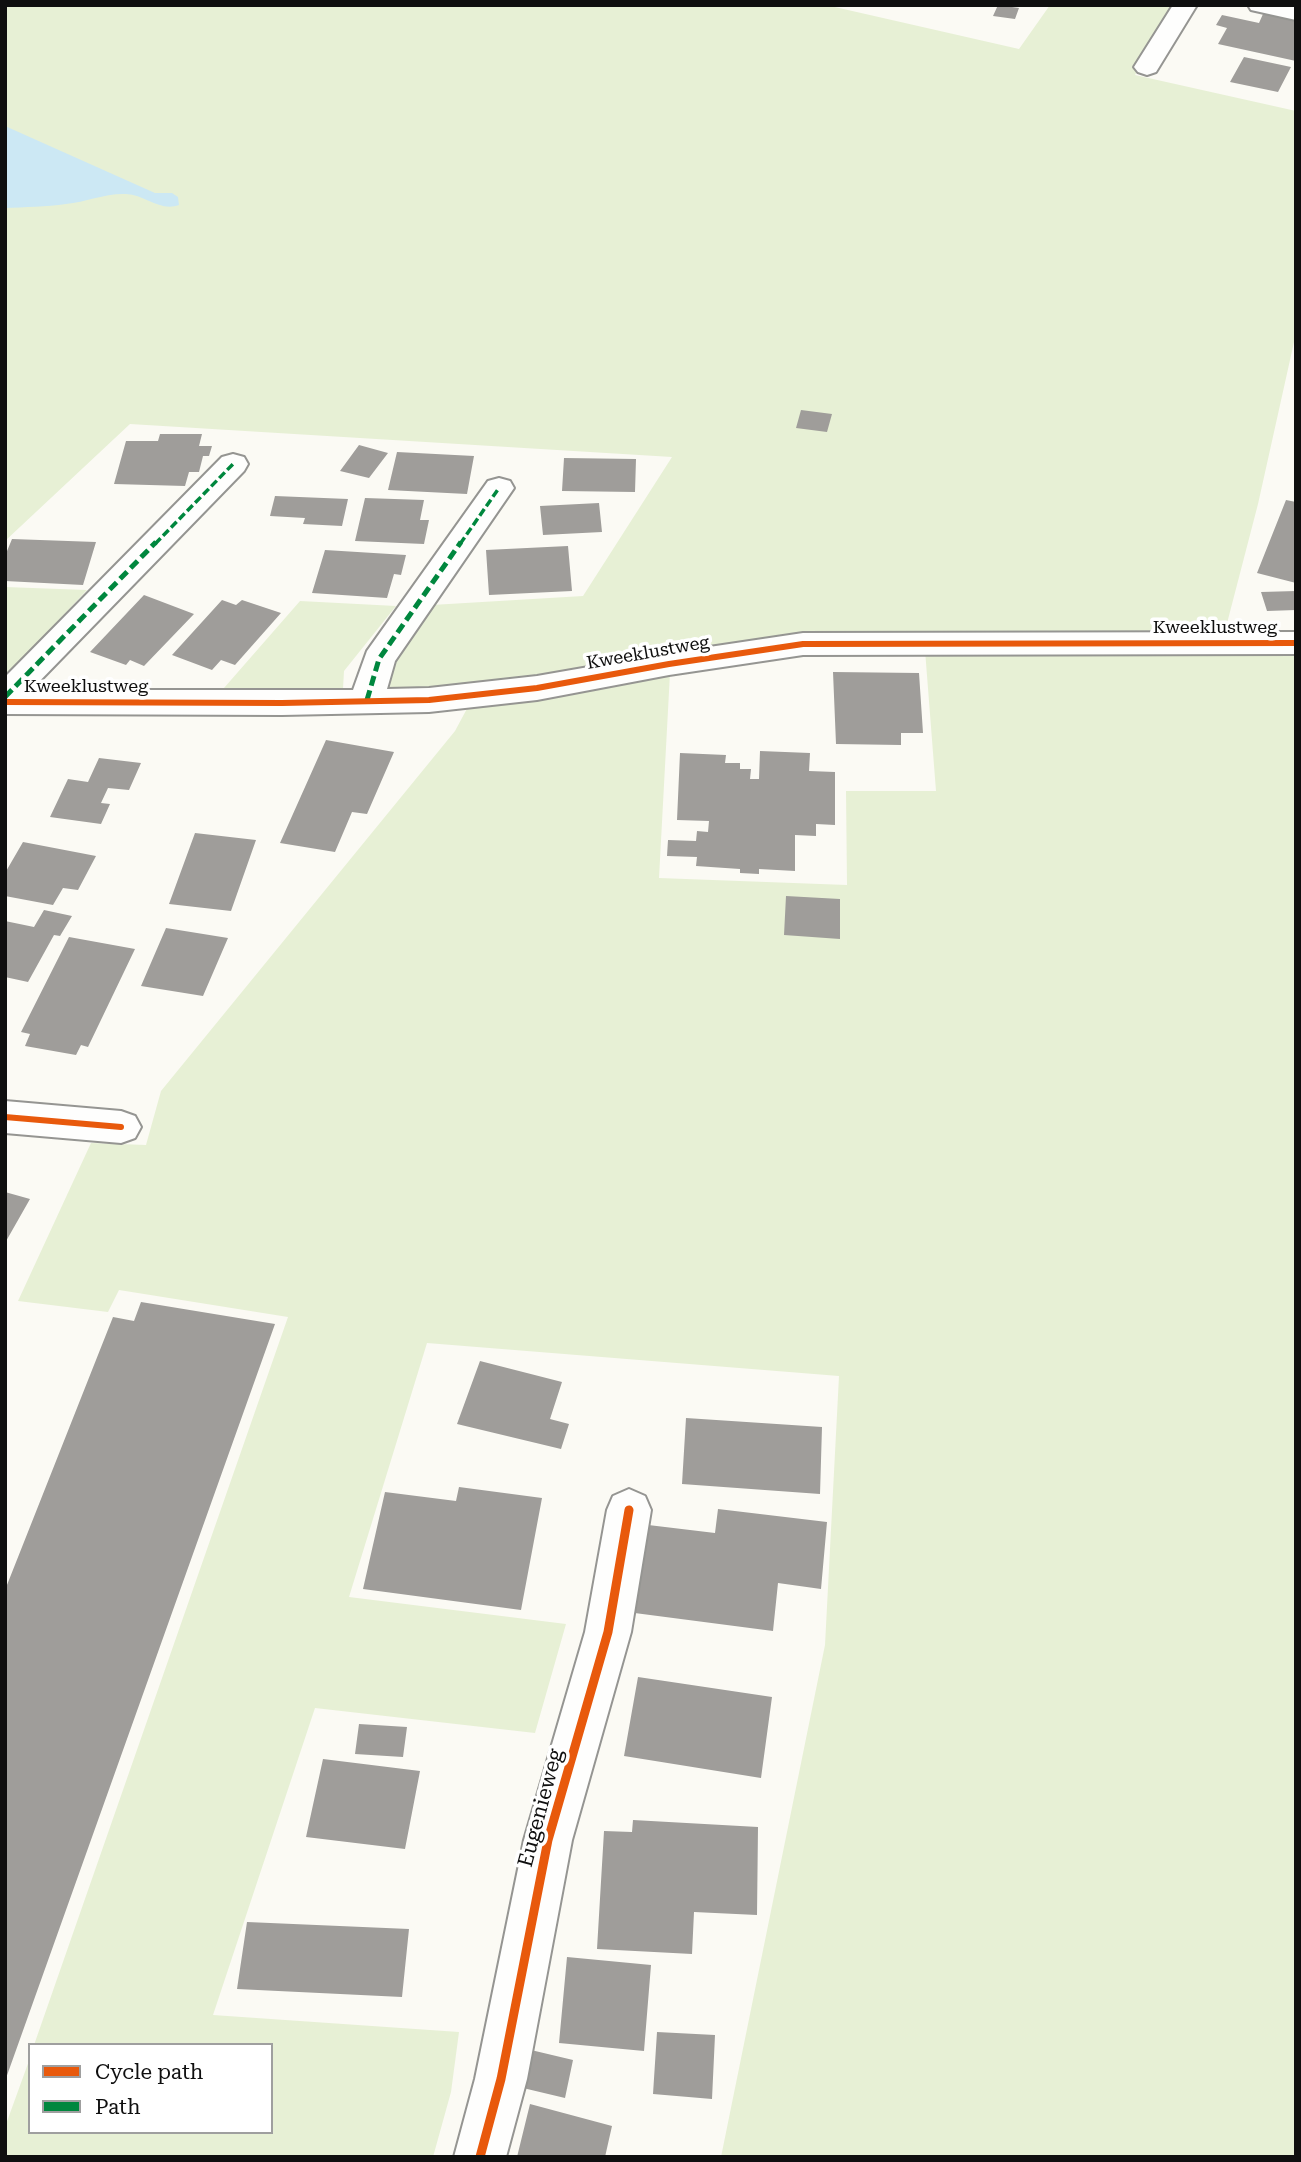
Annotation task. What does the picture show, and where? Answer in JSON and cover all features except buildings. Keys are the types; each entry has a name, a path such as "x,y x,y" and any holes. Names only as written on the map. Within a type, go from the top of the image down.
{"street":[{"path":"1147,66 1185,5"},
{"path":"1260,5 1296,13"},
{"path":"5,700 233,464"},
{"path":"367,700 379,659 499,488"},
{"name":"Kweeklustweg","path":"5,700 282,703 429,700 537,688 669,664 803,644 1296,643"},
{"path":"5,1117 121,1127"},
{"name":"Eugenieweg","path":"480,2157 501,2079 548,1840 608,1632 629,1510"}],"green space":[{"path":"5,5 826,5 1019,49 1050,5 1176,5 1135,75 1296,111 1296,333 1258,504 1225,631 815,635 474,687 374,692 415,606 583,596 672,457 130,424 5,541"},
{"path":"5,587 87,590 5,678"},
{"path":"300,601 396,606 344,671 343,689 329,693 217,696"},
{"path":"1296,649 1296,2157 721,2157 825,1645 839,1376 427,1343 349,1597 566,1624 535,1733 315,1708 213,2015 459,2032 451,2092 433,2157 5,2157 5,2127 28,2064 28,2134 273,2134 273,2043 35,2043 288,1317 119,1290 108,1312 18,1301 91,1143 146,1145 161,1091 455,731 470,703 670,673 659,878 847,885 846,791 936,791 925,650"}],"water":[{"path":"5,126 155,193 172,193 178,197 179,205 159,205 133,195 118,194 58,205 5,208"}],"marked path":[{"path":"5,697 233,464"},
{"path":"367,700 379,659 499,488"}],"cycle path":[{"path":"5,702 282,703 429,700 537,688 669,664 803,644 1296,643"},
{"path":"5,1117 121,1127"},
{"path":"480,2157 501,2079 548,1840 608,1632 629,1510"}]}
